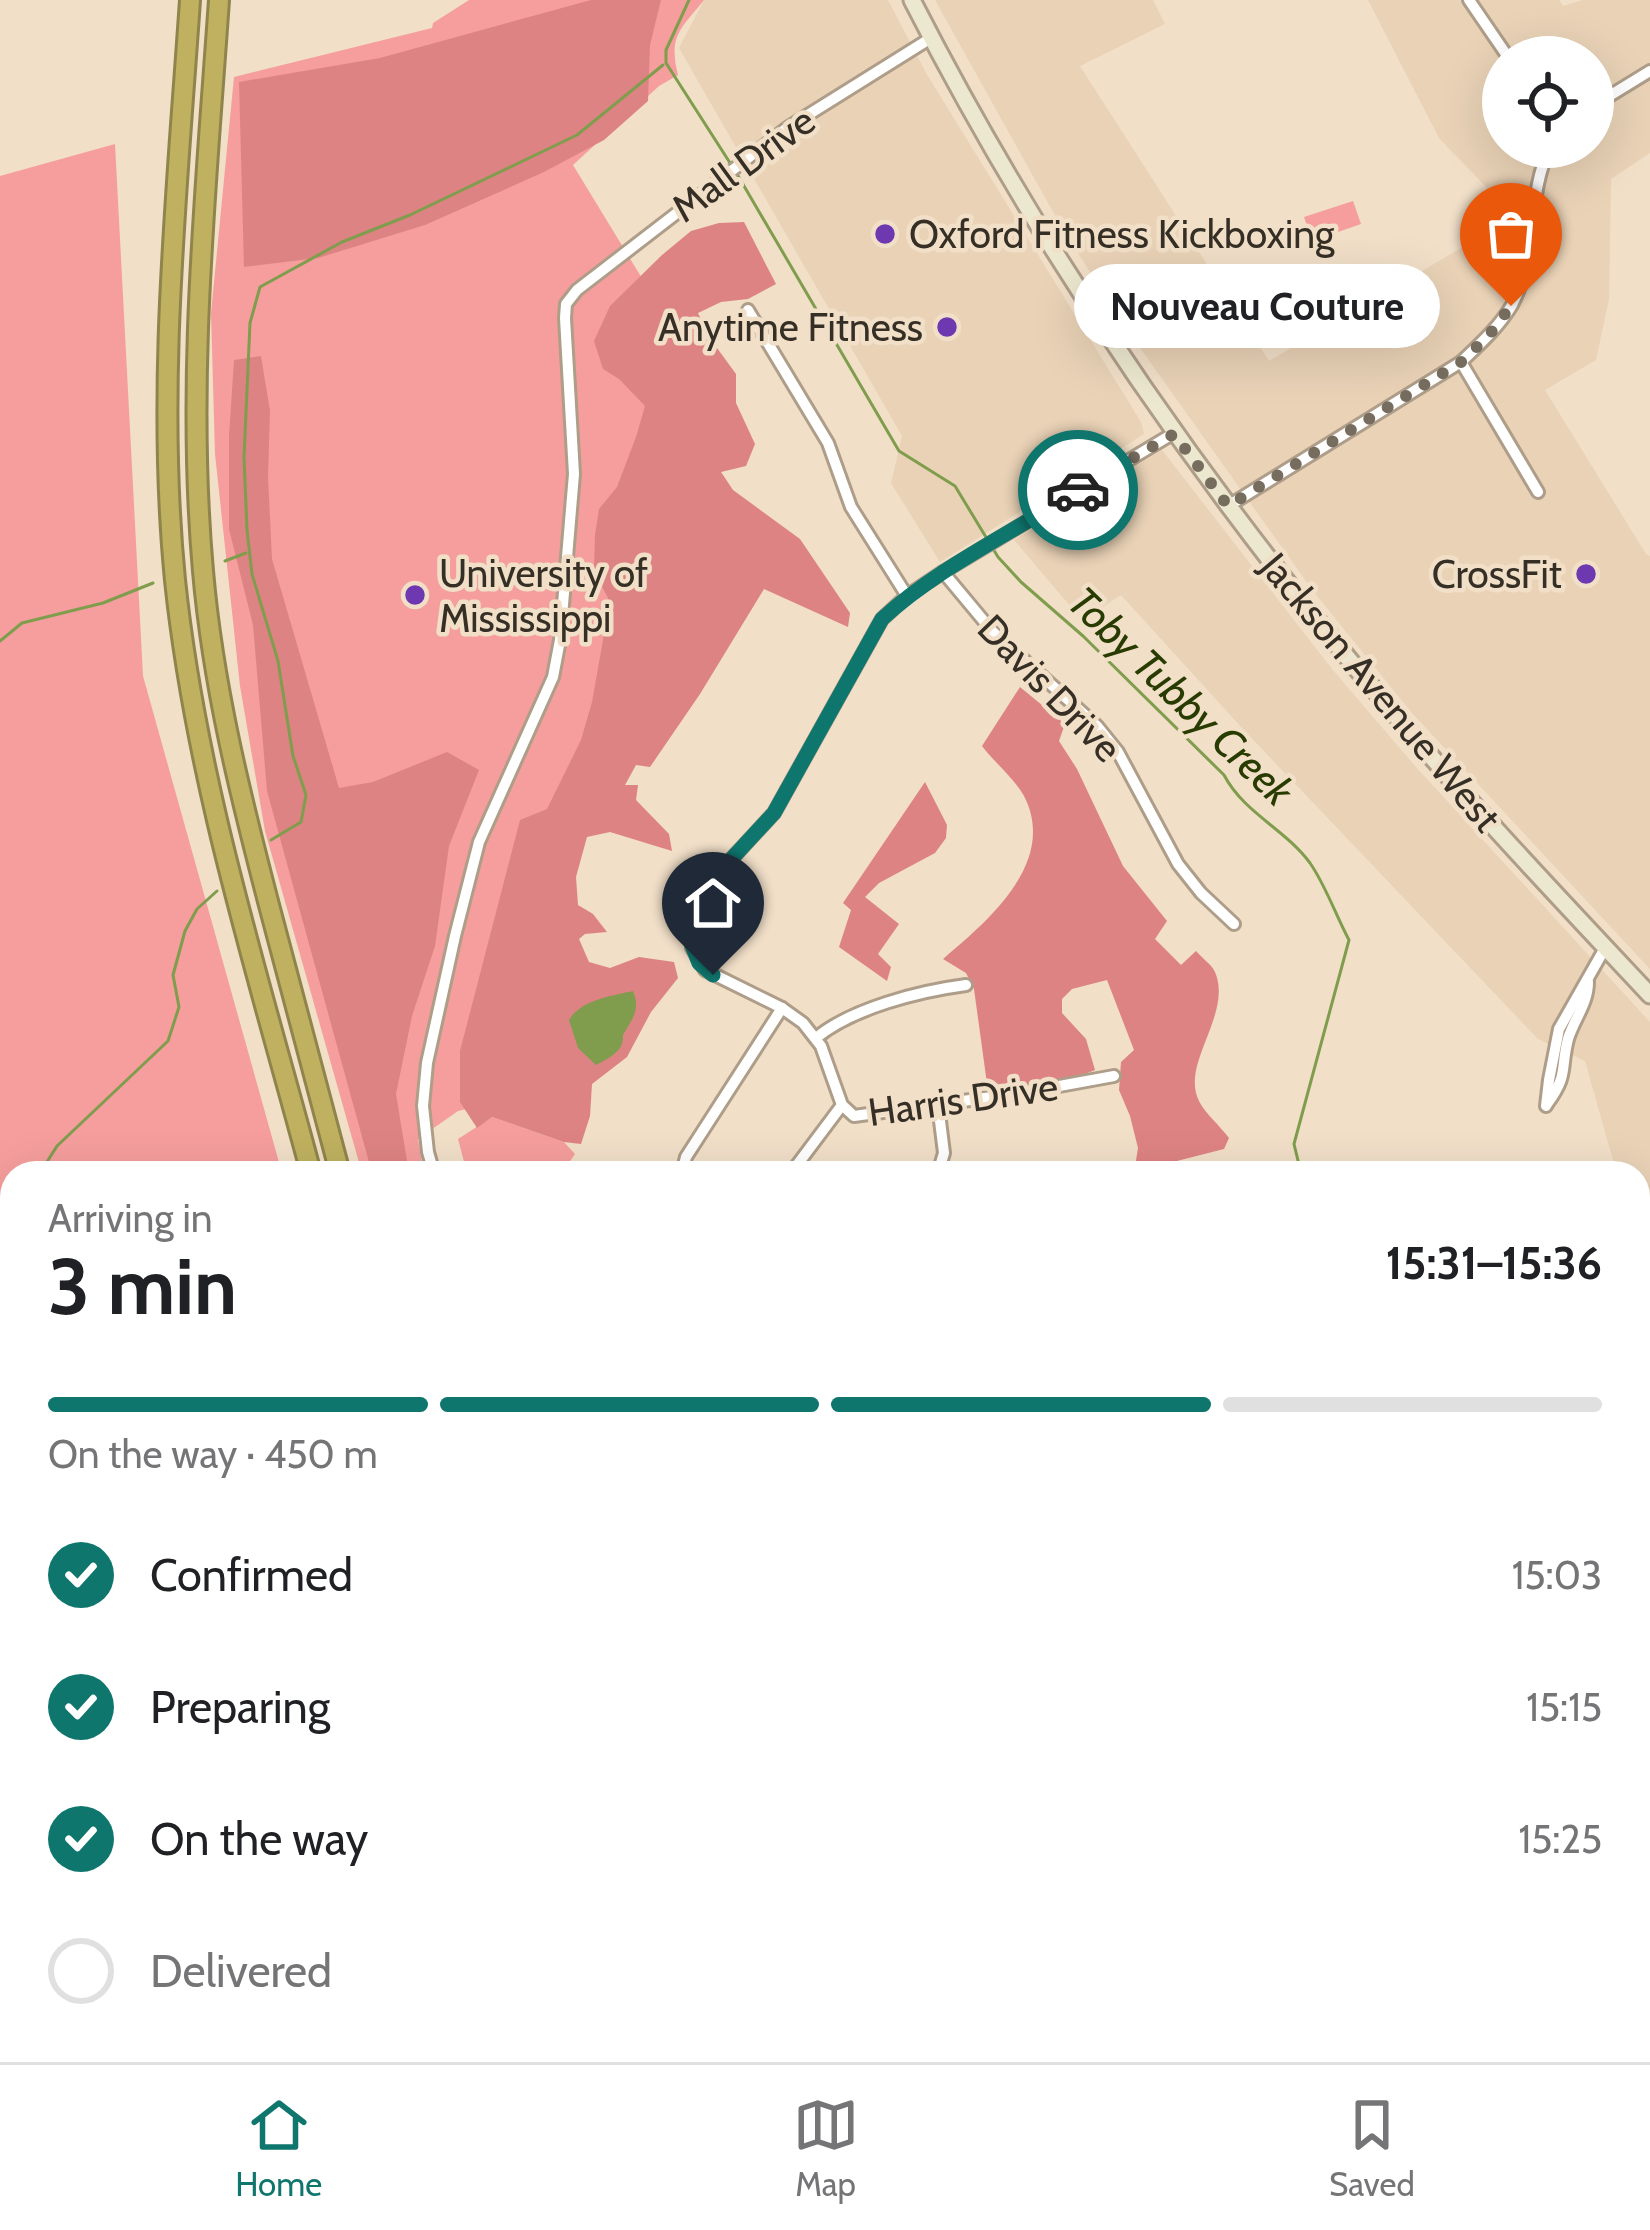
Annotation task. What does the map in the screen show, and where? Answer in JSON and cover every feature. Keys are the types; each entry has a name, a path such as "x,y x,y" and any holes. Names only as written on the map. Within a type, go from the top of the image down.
{"highway":[{"path":"190,0 169,362 167,463 176,579 189,685 212,801 308,1161"},
{"path":"219,0 196,363 203,573 216,678 240,794 337,1161"}],"main road":[{"name":"Jackson Avenue West","path":"912,0 1042,232 1174,434 1384,703 1650,995"}],"street":[{"path":"1468,0 1493,36"},
{"name":"Mall Drive","path":"431,1161 423,1106 427,1063 455,936 479,842 554,677 560,640 574,474 566,304 577,290 725,174 806,115 931,38"},
{"path":"1614,93 1650,71"},
{"path":"1228,506 1461,362 1489,335 1511,306 1526,266 1542,168"},
{"path":"748,310 828,443 851,507 907,596"},
{"path":"1461,362 1538,492"},
{"name":"Harris Drive","path":"1114,1076 858,1118 842,1105 816,1038 803,1023 705,970 692,948 693,922 725,866 774,813 882,619 943,572 1174,434"},
{"name":"Davis Drive","path":"943,572 993,632 1097,726 1118,752 1178,864 1234,924"},
{"path":"1588,979 1588,993 1566,1044 1560,1087 1546,1106 1559,1029 1605,948"},
{"path":"816,1038 828,1028 900,999 966,985"},
{"path":"685,1161 782,1009"},
{"path":"799,1161 842,1105"},
{"path":"938,1106 942,1161"}],"shaded area":[{"name":"University of Mississippi","path":"469,0 704,0 676,41 678,75 659,86 573,165 654,298 697,402 556,845 542,1091 458,1111 418,1139 422,1161 359,1161 265,831 240,686 215,454 211,313 234,77 432,28"},
{"path":"591,0 661,0 650,45 648,101 604,140 425,225 318,258 244,267 239,82 380,58"},
{"path":"704,0 888,0 926,73 1141,422 1144,434 940,562 891,483 902,436 679,48"},
{"path":"935,0 1153,0 1165,24 1080,66 1269,361 1495,228 1509,211 1439,138 1368,0 1559,0 1563,6 1583,0 1650,0 1650,153 1611,179 1609,299 1596,360 1545,390 1650,556 1650,969 1412,713 1313,591 1123,324 1062,228"},
{"path":"115,144 143,676 279,1161 0,1161 0,176"},
{"path":"1353,201 1361,224 1312,241 1304,217"},
{"path":"744,222 776,284 748,299 721,302 698,313 736,374 736,403 755,444 746,466 721,472 733,490 800,539 850,613 848,627 764,589 650,767 636,765 625,785 638,785 636,800 669,834 672,851 610,832 587,837 576,877 578,905 593,914 607,932 579,939 589,962 610,968 639,957 674,962 678,978 651,1012 627,1057 592,1084 590,1116 581,1144 492,1117 477,1128 460,1102 460,1051 520,820 547,809 581,740 592,702 608,598 594,571 599,509 617,487 645,406 603,369 594,341 610,306 691,231"},
{"path":"261,356 270,411 272,559 339,788 373,782 447,752 479,770 449,846 435,946 412,1016 396,1094 407,1161 369,1161 267,791 253,625 229,529 234,360"},
{"path":"1162,450 1332,669 1650,1022 1650,1161 1613,1161 1585,1061 1538,1039 1121,595 1082,620 1014,540"},
{"path":"1020,687 1065,724 1059,741 1123,866 1167,921 1155,939 1181,965 1196,951 1215,972 1217,1005 1195,1087 1201,1105 1229,1138 1224,1149 1177,1161 1136,1161 1138,1148 1119,1090 1121,1062 1134,1050 1107,980 1072,989 1062,999 1062,1013 1086,1039 1095,1070 1075,1078 988,1091 974,989 966,973 943,959 1013,888 1032,844 1032,820 1024,796 982,746"},
{"path":"925,782 947,825 946,838 935,853 879,883 865,897 899,924 878,954 891,967 887,981 839,947 851,910 843,903"},
{"path":"633,991 636,1009 621,1046 596,1065 578,1048 569,1020 589,1003"},
{"path":"492,1117 564,1142 575,1154 570,1161 464,1161 458,1139"}],"waterway":[{"name":"Toby Tubby Creek","path":"689,0 666,50 666,63 732,166"},
{"path":"271,840 301,822 306,795 293,756 278,661 252,574 247,530 244,457 250,323 260,287 342,242 410,215 577,135 663,65"},
{"name":"Toby Tubby Creek","path":"737,174 899,451 955,486 998,557 1021,582 1083,636 1316,872 1349,940 1294,1144 1298,1161"},
{"path":"225,561 246,553"},
{"path":"0,641 22,623 103,603 153,583"},
{"path":"48,1161 57,1146 168,1041 179,1007 173,975 185,931 197,909 217,891"}],"way so far":[{"path":"1078,490 1174,434 1228,506 1461,362 1511,306"}],"place":[{"name":"Oxford Fitness Kickboxing","path":"885,234"},
{"name":"Nouveau Couture","path":"1511,306"},
{"name":"Anytime Fitness","path":"947,327"},
{"name":"CrossFit","path":"1586,574"},
{"name":"University of Mississippi","path":"415,595"}],"route":[{"path":"713,975 699,963 692,945 693,922 704,894 774,813 882,619 943,572 1078,490"}]}
